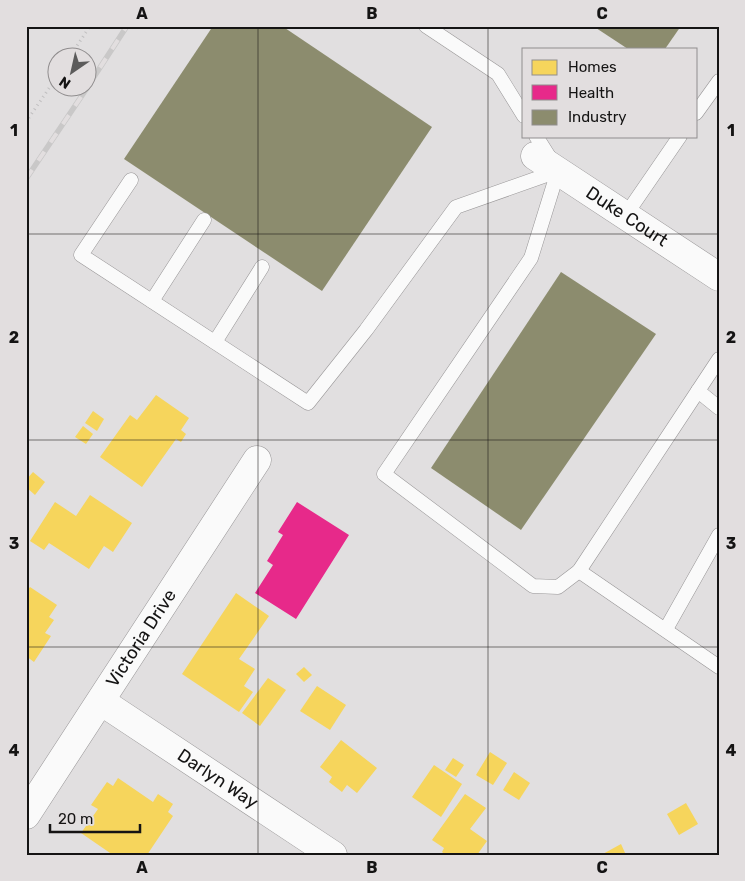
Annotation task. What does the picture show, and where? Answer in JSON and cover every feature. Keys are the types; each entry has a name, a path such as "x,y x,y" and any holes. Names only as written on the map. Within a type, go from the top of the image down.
{"street":[{"name":"Duke Court","path":"536,146 558,171 719,277"},
{"name":"Victoria Drive","path":"26,816 102,702 257,460"},
{"name":"Darlyn Way","path":"102,702 333,855"}],"lane":[{"path":"426,26 498,74 522,113"},
{"path":"698,110 719,81"},
{"path":"625,216 679,138"},
{"path":"132,180 81,255 308,403 366,330 456,206 558,171"},
{"path":"558,171 532,258 384,474 533,586 558,587 579,571 719,359"},
{"path":"152,302 204,220"},
{"path":"215,342 262,267"},
{"path":"698,391 719,408"},
{"path":"666,629 719,535"},
{"path":"579,571 719,667"}],"path":[{"path":"76,48 90,26"},
{"path":"26,122 48,90"}],"building: Homes":[{"path":"156,395 189,418 181,430 186,434 181,442 176,439 142,487 100,457 130,415 137,420"},
{"path":"93,411 104,419 97,431 85,423"},
{"path":"83,426 93,434 86,444 75,437"},
{"path":"33,472 45,482 35,495 26,487 26,480"},
{"path":"90,495 132,523 113,552 104,546 89,569 49,543 44,550 30,541 55,502 76,516"},
{"path":"30,587 57,605 49,617 54,620 45,633 51,636 34,662 26,656 26,592"},
{"path":"236,593 269,616 239,659 255,669 244,686 253,692 239,712 182,674"},
{"path":"304,667 312,675 304,682 296,674"},
{"path":"268,678 286,690 260,726 242,713"},
{"path":"317,686 346,705 330,730 300,711"},
{"path":"341,740 377,768 357,793 347,785 342,792 329,782 332,777 320,767"},
{"path":"490,752 507,763 493,785 476,775"},
{"path":"453,758 464,765 456,777 445,770"},
{"path":"434,765 462,784 441,817 412,797"},
{"path":"514,772 530,783 519,800 503,790"},
{"path":"118,778 153,802 158,794 173,804 168,812 173,816 147,855 125,853 124,855 113,855 81,833 98,809 91,805 107,782 113,786"},
{"path":"465,794 486,808 470,829 487,841 477,855 446,855 442,852 444,848 432,840"},
{"path":"686,803 698,824 679,835 667,814"},
{"path":"621,844 626,855 601,855"}],"building: Health":[{"path":"297,502 349,535 296,619 255,593 273,565 267,561 283,535 278,532"}],"building: Industry":[{"path":"213,26 282,26 432,127 322,291 124,159"},
{"path":"593,26 681,26 666,48 626,48"},
{"path":"561,272 656,334 521,530 431,468"}],"railway":[{"path":"98,71 127,26"},
{"path":"26,179 80,98"}]}
